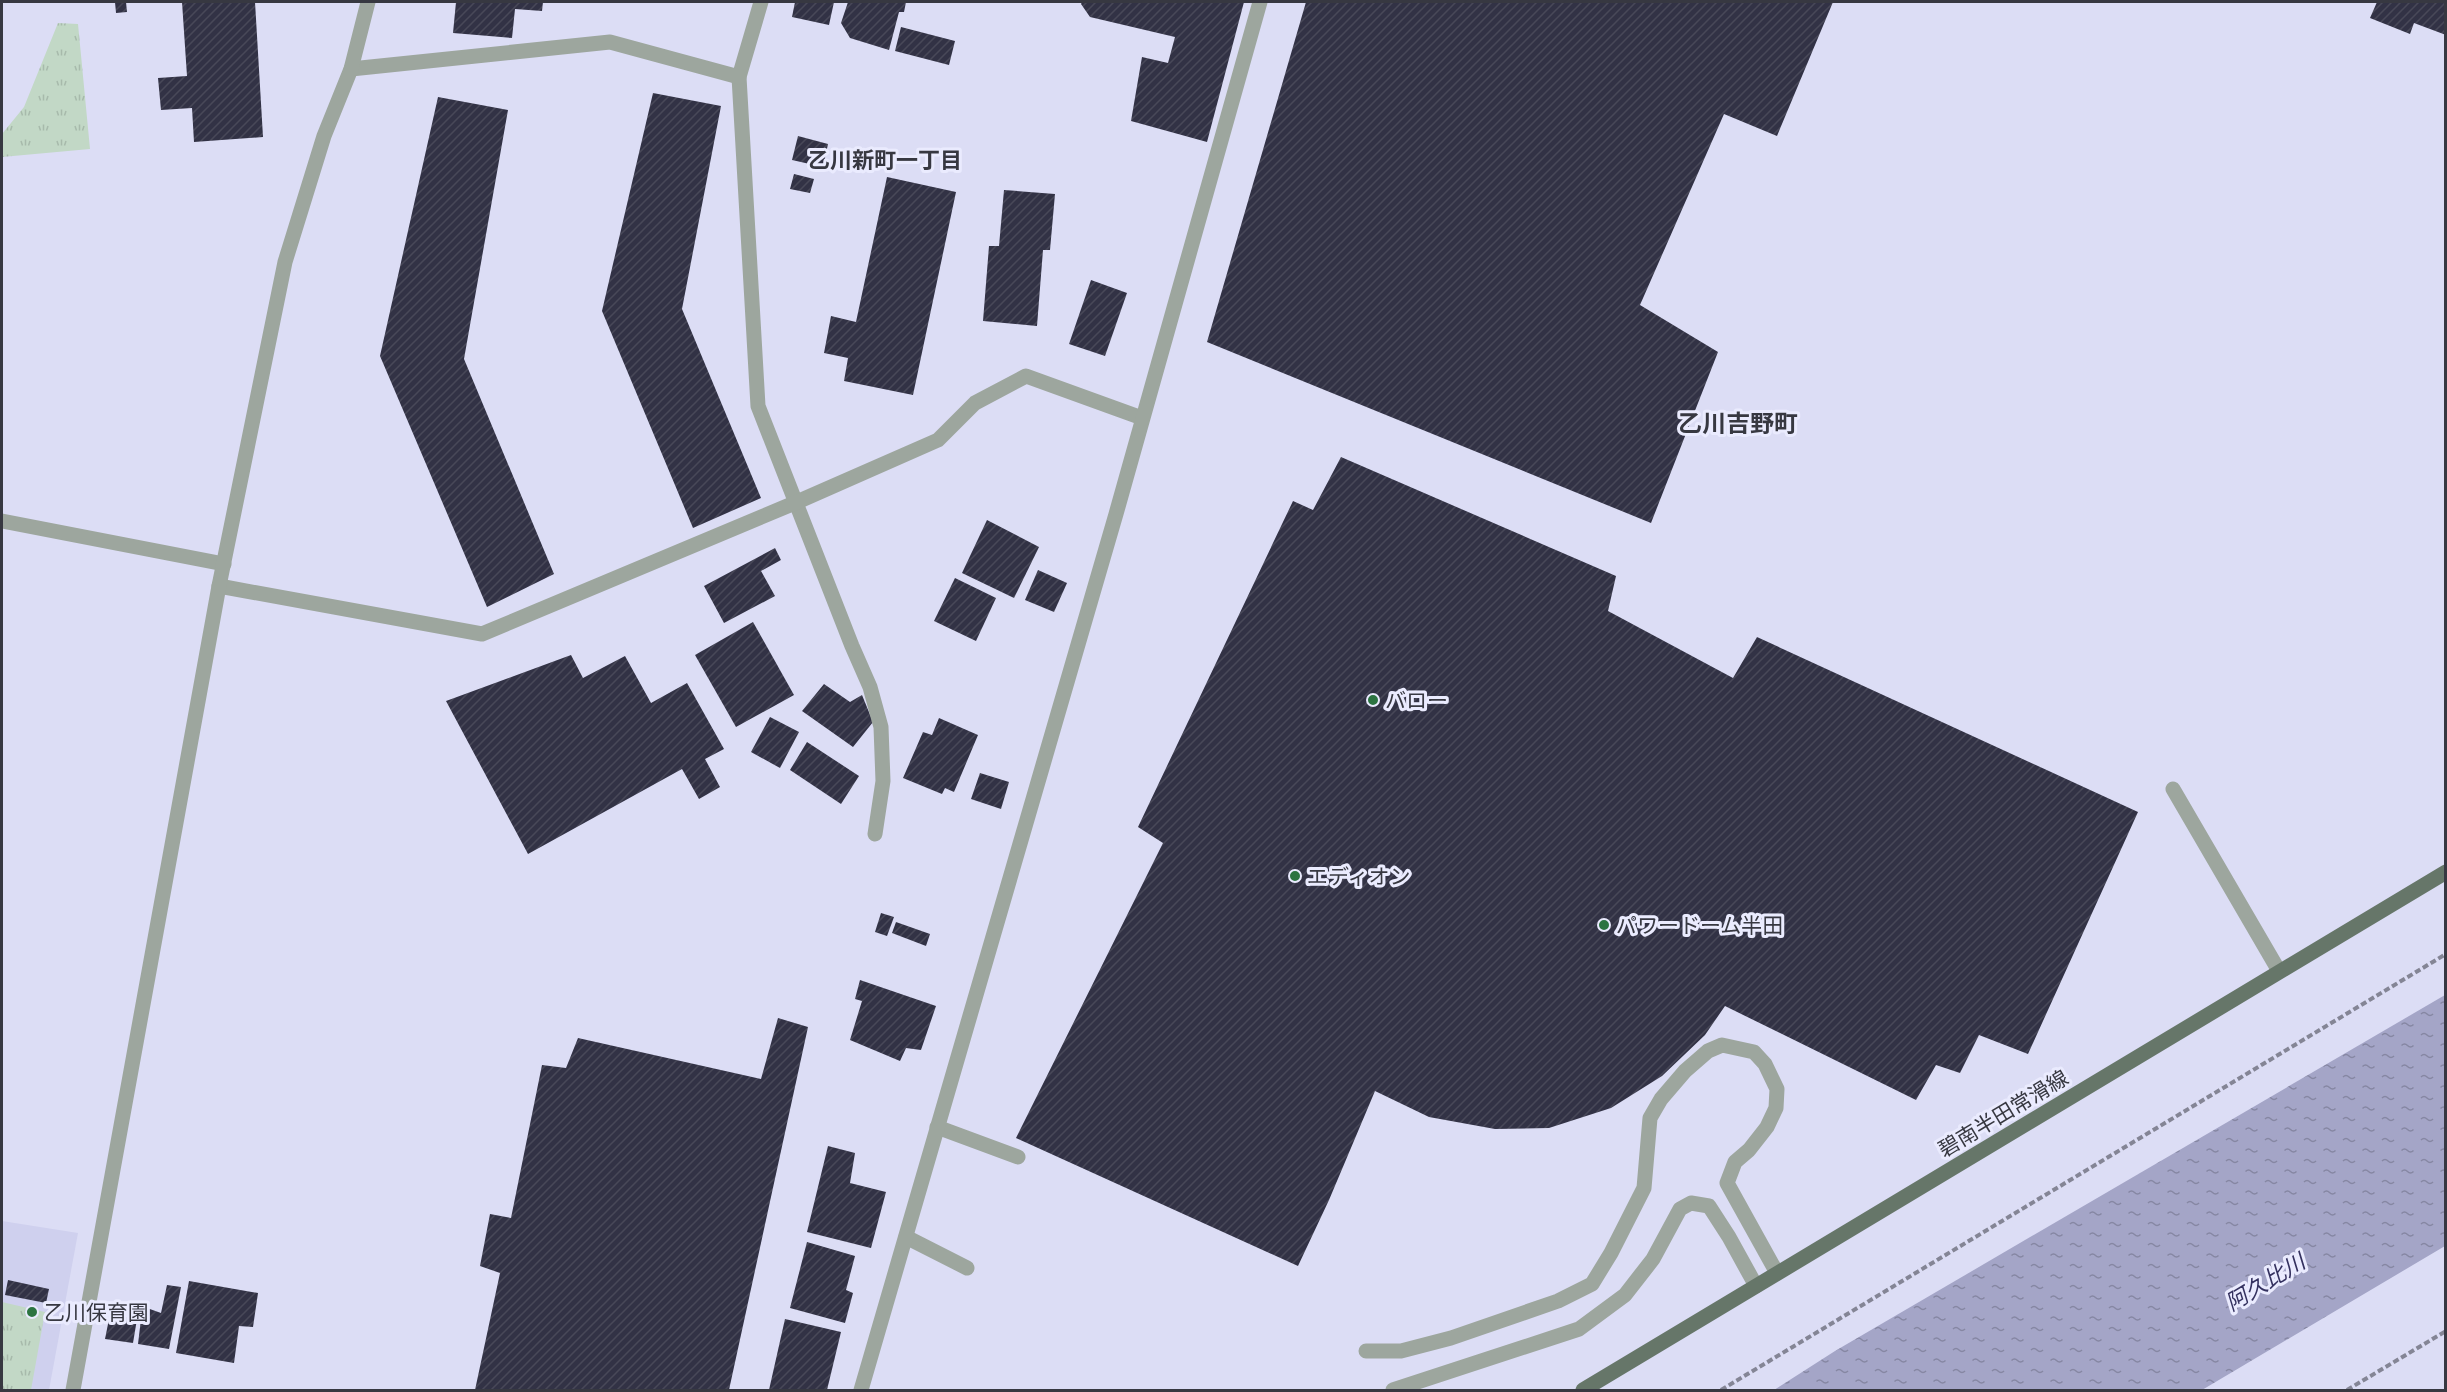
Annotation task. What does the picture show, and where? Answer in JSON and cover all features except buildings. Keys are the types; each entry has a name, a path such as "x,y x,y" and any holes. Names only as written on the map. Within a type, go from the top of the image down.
{"main road":[{"name":"碧南半田常滑線","path":"1582,1390 2445,872"}],"street":[{"path":"73,1390 219,586 285,262 324,136 351,69 368,2"},
{"path":"761,2 739,77 759,406 870,687 881,727 883,781 875,834"},
{"path":"861,1390 1260,2"},
{"path":"351,69 610,42 739,77"},
{"path":"219,586 482,634 797,502 938,440 975,403 1026,376 1142,418"},
{"path":"2,521 224,564"},
{"path":"2174,789 2279,971"},
{"path":"1366,1351 1401,1351 1451,1338 1558,1301 1592,1284 1611,1253 1644,1188 1650,1118 1661,1099 1685,1071 1708,1051 1722,1045 1754,1052 1765,1064 1777,1089 1776,1108 1767,1127 1749,1150 1735,1162 1727,1183 1777,1273"},
{"path":"937,1127 1018,1157"},
{"path":"1393,1390 1579,1329 1625,1296 1653,1258 1680,1209 1691,1203 1709,1206 1756,1286"},
{"path":"906,1237 967,1268"}],"path":[{"path":"1721,1390 2445,954"},
{"path":"2348,1390 2445,1331"}],"shaded area":[{"name":"乙川保育園","path":"2,1221 78,1233 49,1390 2,1390"}],"green space":[{"path":"58,23 78,24 90,149 2,157 2,134 24,107"},
{"path":"2,1302 45,1312 31,1390 2,1390"}],"water":[{"name":"阿久比川","path":"2445,995 2445,1246 2202,1390 1774,1390 1835,1351"}],"place":[{"name":"バロー","path":"1373,700"},
{"name":"エディオン","path":"1295,876"},
{"name":"パワードーム半田","path":"1604,925"},
{"name":"乙川保育園","path":"32,1312"}],"district":[{"name":"乙川新町一丁目","path":"885,160"},
{"name":"乙川吉野町","path":"1738,423"}]}
